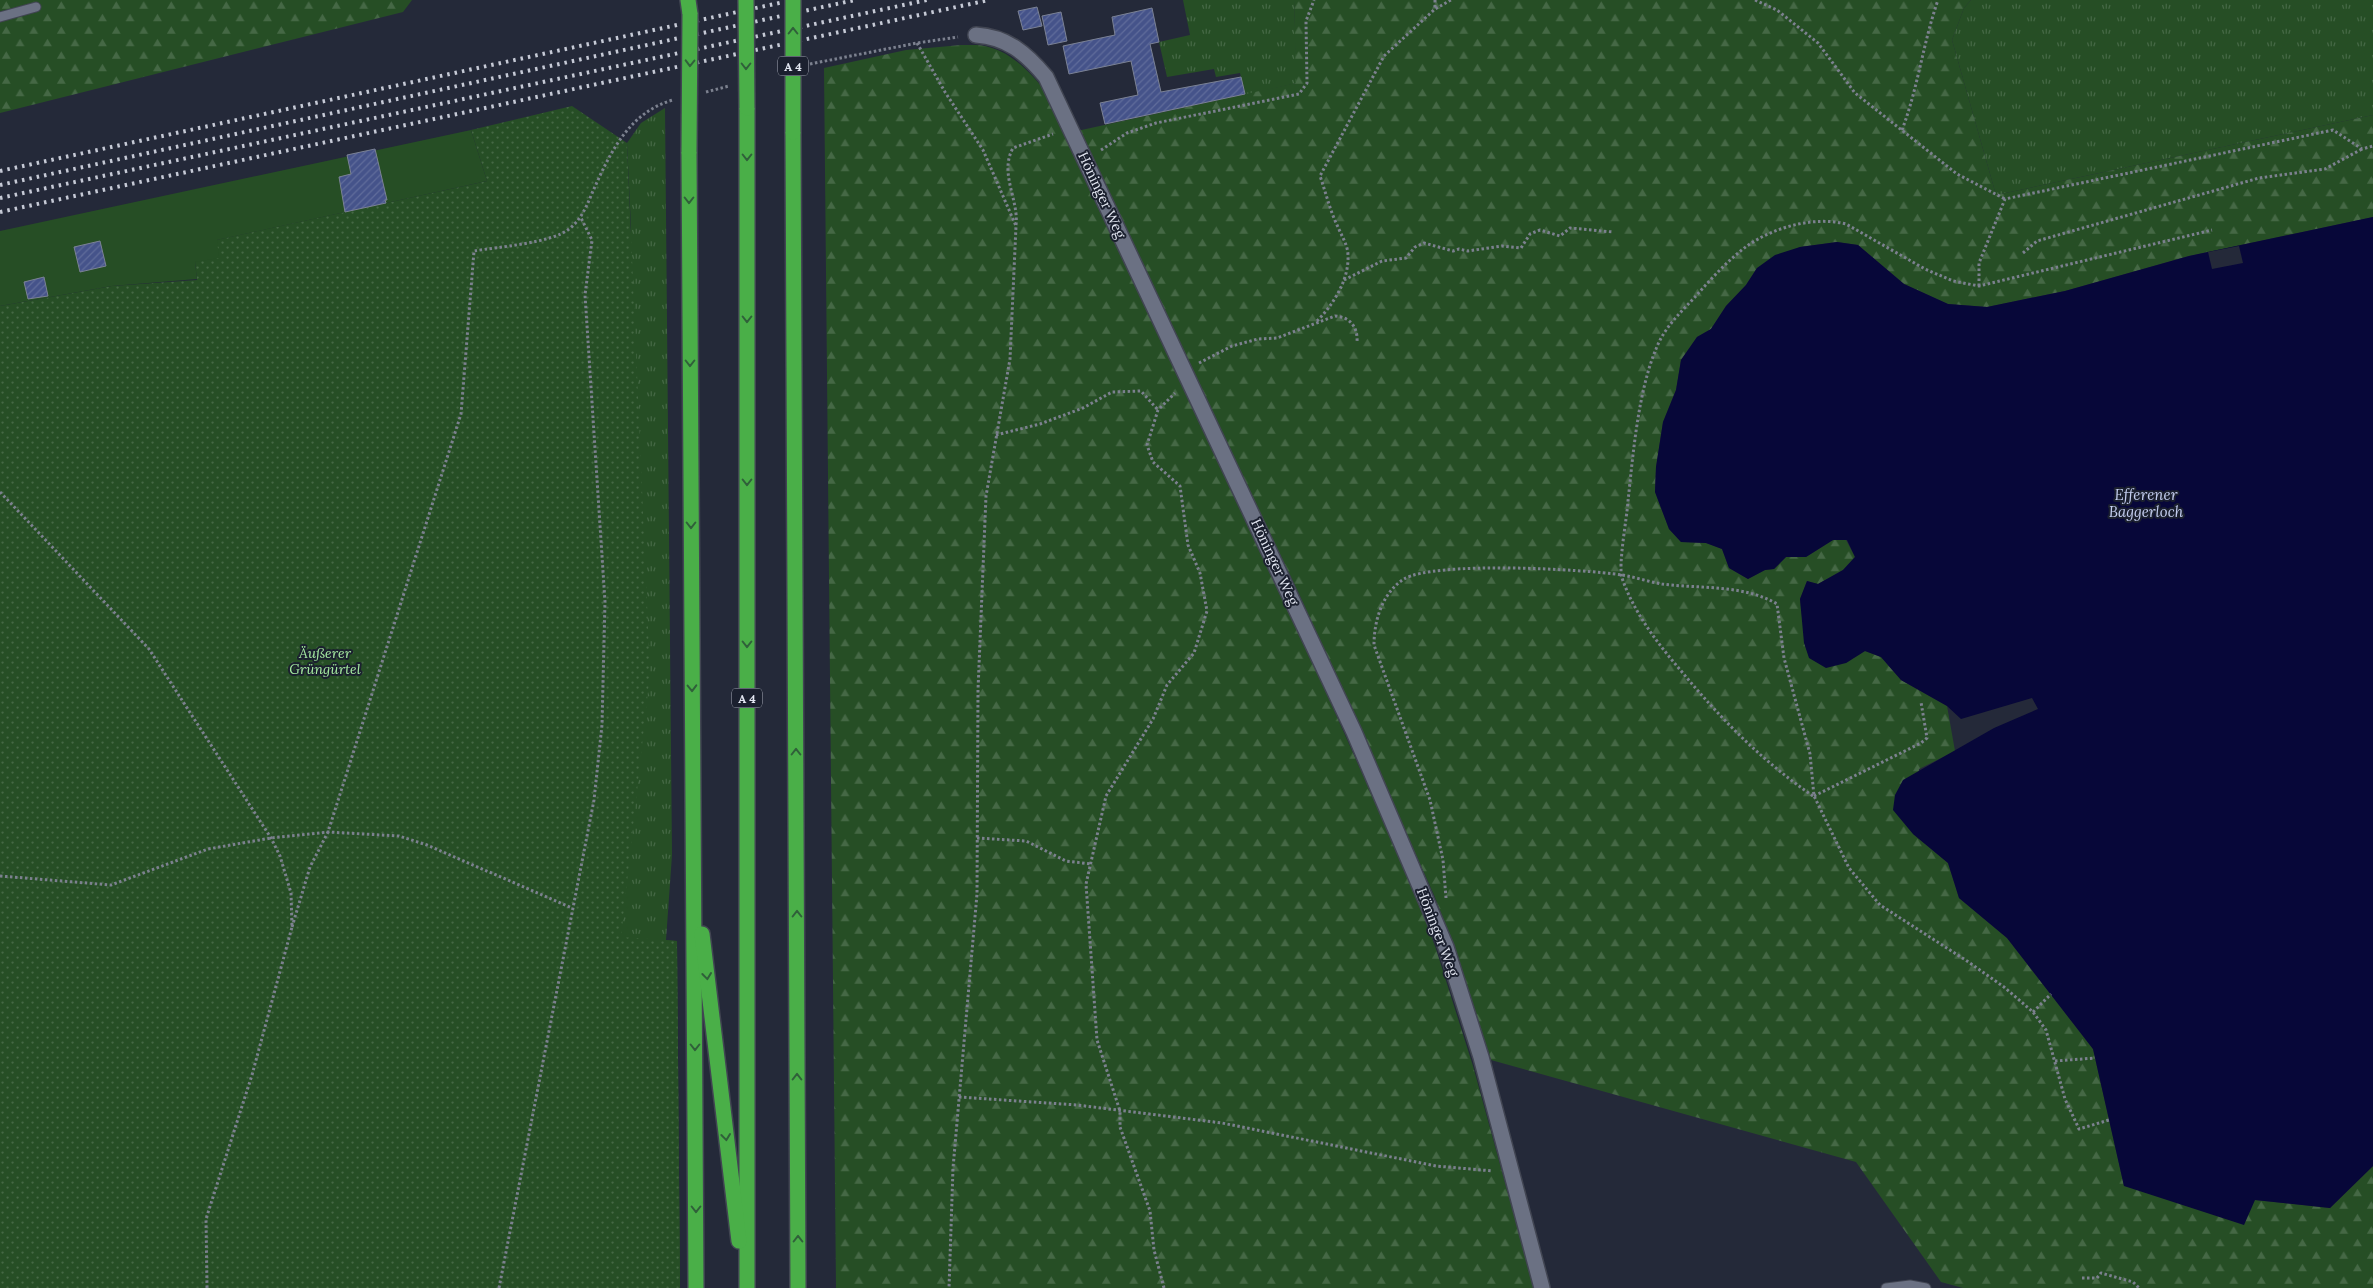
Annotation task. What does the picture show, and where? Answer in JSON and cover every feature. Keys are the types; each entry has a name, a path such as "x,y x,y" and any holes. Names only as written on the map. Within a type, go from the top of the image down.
{"highway":[{"name":"A 4","path":"746,0 746,1288"},
{"name":"A 4","path":"793,0 798,1288"},
{"path":"689,5 696,1288"},
{"path":"694,858 746,1288"}],"street":[{"name":"Höninger Weg","path":"976,35 990,36 1007,42 1034,62 1046,76 1354,732 1446,946 1481,1057 1542,1288"}],"lane":[{"path":"0,17 36,7"},
{"path":"1886,1288 1910,1286 1926,1288"}],"path":[{"path":"1086,160 1127,133 1156,123 1299,94 1307,83 1306,21 1314,0"},
{"path":"1434,0 1435,9"},
{"path":"1317,321 1335,300 1344,281 1348,257 1345,240 1338,227 1320,176 1384,56 1435,9 1451,0"},
{"path":"1755,0 1777,10 1818,43 1855,93 1957,174 2005,199 2333,130 2362,149"},
{"path":"1902,130 1911,106 1925,38 1938,0"},
{"path":"824,61 917,43 976,35"},
{"path":"917,43 944,92 983,150 1016,226"},
{"path":"207,1288 206,1218 252,1075 310,867 328,832 460,414 474,251 554,237 569,230 581,218 617,141 639,117 667,102"},
{"path":"949,1288 953,1168 977,894 978,690 986,496 1010,359 1017,215 1009,179 1009,156 1013,148 1070,126"},
{"path":"2023,253 2037,241 2259,178 2325,169 2362,149 2373,146"},
{"path":"1978,286 1979,263 2005,199"},
{"path":"499,1288 594,800 602,725 605,602 586,295 592,240 581,218"},
{"path":"1814,796 1781,774 1725,723 1658,643 1630,597 1621,575 1633,459 1645,389 1662,334 1727,263 1748,245 1783,229 1810,221 1833,220 1846,224 1925,268 1953,281 1978,286 2212,230"},
{"path":"1344,281 1382,261 1406,258 1415,247 1424,243 1433,247 1468,251 1502,246 1521,248 1530,234 1540,230 1560,236 1570,228 1614,232"},
{"path":"1164,1288 1154,1250 1150,1211 1120,1127 1120,1111 1097,1040 1086,884 1106,796 1153,719 1166,685 1194,653 1207,611 1200,573 1188,545 1180,486 1153,462 1147,445 1158,410 1187,376 1215,353 1258,339 1277,338 1317,321 1335,316 1344,317 1352,323 1358,334 1357,342"},
{"path":"996,435 1040,424 1083,408 1112,392 1141,391 1158,410"},
{"path":"0,492 149,649 271,838 280,856 291,893 292,927"},
{"path":"1447,907 1443,860 1430,800 1374,645 1374,629 1392,588 1415,574 1432,571 1526,568 1621,575 1662,584 1731,589 1767,598 1777,604 1784,658 1810,754 1814,796 1849,868 1880,905 1981,971 2033,1012 2046,1030 2064,1099 2079,1129 2109,1120"},
{"path":"1814,796 1921,743 1927,738 1921,702"},
{"path":"0,876 111,885 208,849 271,838 328,832 399,836 427,845 572,908"},
{"path":"978,838 1026,841 1066,861 1091,864"},
{"path":"2033,1012 2051,994"},
{"path":"2055,1061 2095,1058"},
{"path":"959,1097 1077,1105 1222,1123 1436,1166 1511,1172"},
{"path":"2082,1278 2097,1278 2101,1273 2133,1282 2139,1288"}],"green space":[{"path":"0,0 412,0 403,12 0,113"},
{"path":"1183,0 1294,0 1297,83 1245,95 1240,73 1216,77 1214,69 1167,77 1159,42 1190,35"},
{"path":"1294,0 1971,0 1964,8 1952,40 1996,195 2373,115 2373,217 2189,256 2065,291 1987,307 1948,304 1904,284 1858,245 1837,242 1800,247 1757,268 1746,285 1726,306 1711,329 1697,337 1681,360 1676,390 1663,422 1656,467 1655,492 1669,529 1681,542 1706,543 1722,549 1729,568 1748,579 1765,570 1774,569 1786,557 1806,557 1833,540 1846,540 1855,557 1843,570 1818,584 1807,581 1800,599 1802,617 1846,663 1865,651 1881,657 1901,680 1947,706 1955,751 1919,769 1913,834 1948,863 1959,898 2007,938 2093,1049 2124,1186 2330,1208 2373,1166 2373,1288 1963,1288 1941,1282 1856,1162 1491,1060 1458,957 1434,895 1300,596 1077,131 1296,83"},
{"path":"1971,0 2373,0 2373,115 1996,195 1952,40 1964,8"},
{"path":"961,45 984,46 1009,56 1031,74 1049,96 1288,607 1415,892 1436,949 1473,1066 1534,1288 836,1288 824,68 906,50"},
{"name":"Äußerer Grüngürtel","path":"572,106 627,143 650,673 621,937 677,941 680,1288 0,1288 0,306 112,286 197,280 195,262 216,240 487,181 471,130"},
{"path":"665,108 672,855 666,940 677,941 680,1288 506,1288 631,227 627,143 641,123"},
{"path":"471,130 487,181 217,240 219,258 195,262 197,279 112,286 0,306 0,231"}],"water":[{"name":"Efferener Baggerloch","path":"2373,217 2373,1166 2330,1208 2255,1200 2244,1225 2124,1186 2093,1049 2007,938 1959,898 1948,863 1913,834 1893,810 1895,795 1903,780 1994,728 2038,709 2032,698 1961,719 1947,706 1901,680 1881,657 1865,651 1846,663 1826,668 1809,658 1804,643 1800,599 1807,581 1818,584 1843,570 1855,557 1847,540 1833,540 1806,557 1786,557 1774,569 1765,570 1748,579 1729,568 1722,549 1706,543 1681,542 1669,529 1655,492 1656,467 1663,422 1676,390 1681,360 1697,337 1711,329 1726,306 1746,285 1757,268 1775,255 1800,247 1837,242 1858,245 1904,284 1948,304 1987,307 2065,291 2189,256"}],"pier":[{"path":"2239,246 2243,263 2212,269 2208,252"}],"building":[{"path":"1037,7 1042,26 1023,30 1018,11"},
{"path":"1152,8 1159,42 1150,44 1161,92 1241,77 1245,94 1105,124 1100,103 1138,95 1131,61 1069,74 1063,46 1115,35 1112,17"},
{"path":"1061,12 1067,41 1048,45 1042,16"},
{"path":"375,149 387,200 385,200 386,203 345,212 339,177 351,174 347,155"},
{"path":"100,241 106,266 80,272 74,247"},
{"path":"44,277 48,296 28,299 24,282"}],"railway":[{"path":"0,171 793,0"},
{"path":"0,185 855,0"},
{"path":"0,198 927,0"},
{"path":"0,212 989,0"}]}
